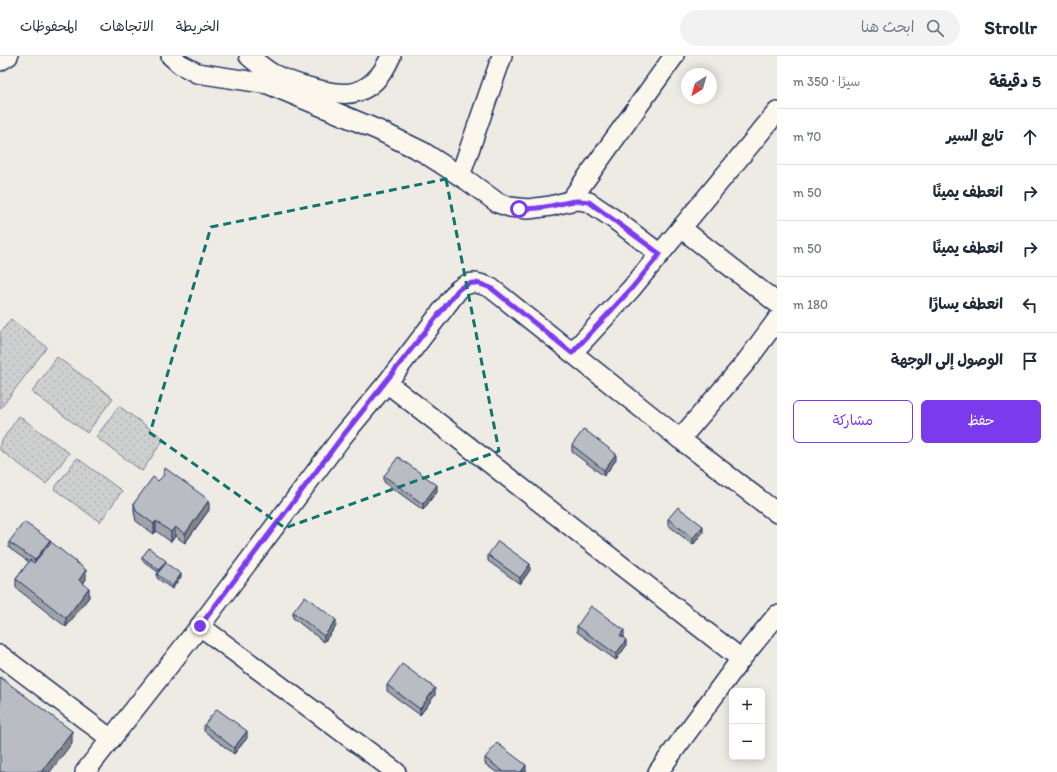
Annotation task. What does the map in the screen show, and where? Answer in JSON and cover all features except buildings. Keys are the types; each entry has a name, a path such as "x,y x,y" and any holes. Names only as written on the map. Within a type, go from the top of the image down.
{"street":[{"path":"0,61 8,56"},
{"path":"171,56 180,64 197,73 268,84 384,133 423,152 498,203 510,207 528,209 551,206 570,201 579,200 589,202 660,254"},
{"path":"249,56 265,69 286,80 320,90 348,94 356,92 373,82 384,70 391,56"},
{"path":"460,176 502,56"},
{"path":"570,201 674,56"},
{"path":"572,353 631,289 777,112"},
{"path":"681,228 777,303"},
{"path":"85,772 200,626 342,437 458,290 471,283 482,284 491,288 680,439 777,513"},
{"path":"680,439 746,362 777,320"},
{"path":"386,382 741,659"},
{"path":"663,770 741,659 774,623"},
{"path":"200,626 396,772"},
{"path":"0,655 111,739"}],"highlighted area":[{"path":"446,179 499,451 285,528 150,433 211,227"}],"shaded area":[{"path":"11,319 47,347 0,409 0,333"},
{"path":"57,357 113,398 87,433 32,392"},
{"path":"119,406 164,439 142,471 96,437"},
{"path":"19,416 69,453 46,484 0,450 0,443"},
{"path":"77,458 122,491 100,522 54,489"}],"route":[{"path":"200,626 342,437 458,290 471,283 482,284 491,288 572,353 631,289 660,254 589,202 579,200 551,206 519,209"}]}
